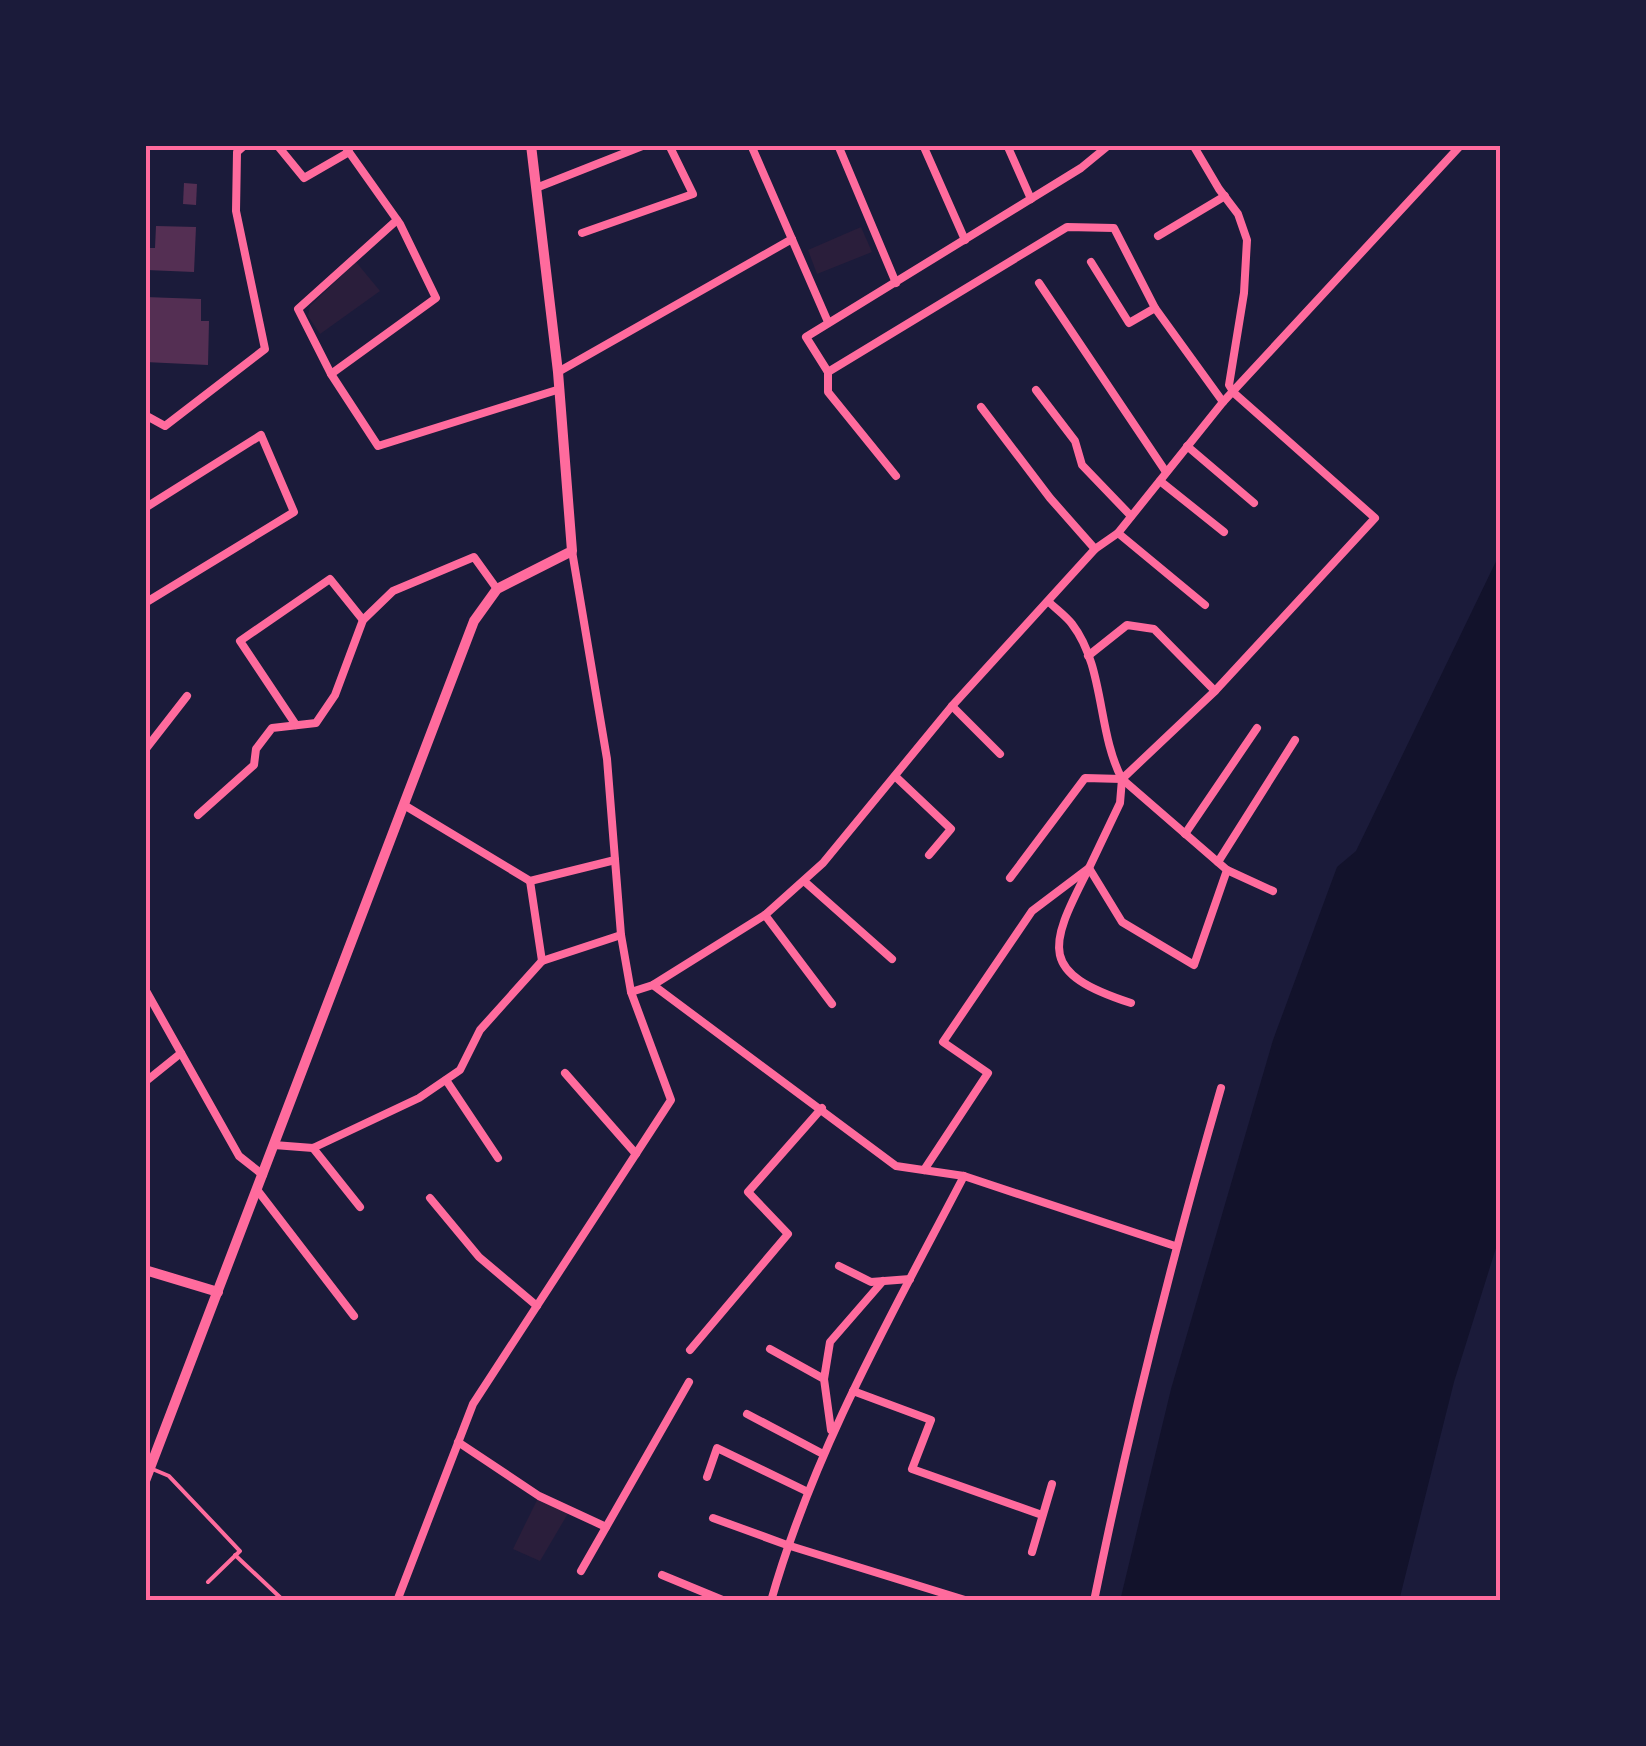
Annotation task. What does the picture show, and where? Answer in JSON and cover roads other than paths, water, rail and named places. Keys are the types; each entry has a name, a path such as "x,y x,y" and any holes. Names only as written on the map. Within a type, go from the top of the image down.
{"street":[{"path":"145,416 165,426 265,350 236,211 236,152 244,145"},
{"path":"277,145 304,178 347,149 397,220 436,298 331,374"},
{"path":"397,1601 473,1404 671,1100 631,992 621,935 607,759 572,552 560,389 531,145"},
{"path":"536,188 645,145"},
{"path":"582,233 693,194 669,145"},
{"path":"751,145 828,322"},
{"path":"838,145 896,283"},
{"path":"923,145 965,240"},
{"path":"1007,145 1031,200"},
{"path":"896,476 828,392 828,372 806,337 1031,200 1109,145"},
{"path":"1131,1003 1070,975 1060,957 1057,934 1120,804 1122,779 1214,691 1375,518 1234,394 1229,385 1244,292 1247,240 1238,214 1193,145"},
{"path":"631,992 653,985 765,916 823,864 952,706 1096,549 1118,533 1223,402 1461,145"},
{"path":"1158,236 1225,196"},
{"path":"397,220 298,309 331,374 378,446 560,389"},
{"path":"828,372 1067,226 1114,228 1155,308 1223,402"},
{"path":"558,372 792,240"},
{"path":"1091,262 1130,323 1155,308"},
{"path":"1038,283 1166,472"},
{"path":"1036,390 1074,441 1082,464 1131,516"},
{"path":"981,407 1050,498 1096,549"},
{"path":"145,508 261,435 294,512 145,603"},
{"path":"1187,446 1254,503"},
{"path":"1160,481 1224,532"},
{"path":"1118,533 1205,606"},
{"path":"145,1480 474,622 497,589 572,552"},
{"path":"198,815 254,764 256,749 272,728 316,723 335,695 362,620 393,591 474,557 497,589"},
{"path":"296,725 240,641 330,578 362,620"},
{"path":"1049,602 1073,625 1088,656 1112,762 1122,779 1227,870 1273,891"},
{"path":"1088,656 1127,625 1154,629 1214,691"},
{"path":"145,750 187,696"},
{"path":"952,706 1000,754"},
{"path":"1185,834 1257,728"},
{"path":"1218,862 1295,740"},
{"path":"896,777 951,829 929,855"},
{"path":"1010,878 1084,778 1122,779"},
{"path":"404,806 530,881 615,860"},
{"path":"1089,868 1122,922 1194,964 1227,870"},
{"path":"924,1170 988,1073 943,1042 1032,910 1089,868"},
{"path":"530,881 542,961"},
{"path":"804,881 892,959"},
{"path":"765,916 832,1004"},
{"path":"274,1145 313,1148 419,1098 460,1070 480,1030 542,961 621,935"},
{"path":"653,985 896,1166 964,1176 1175,1246"},
{"path":"145,989 239,1156 263,1175"},
{"path":"145,1082 181,1053"},
{"path":"566,1073 636,1154"},
{"path":"446,1080 498,1158"},
{"path":"1094,1601 1124,1453 1175,1246 1221,1088"},
{"path":"690,1350 788,1234 748,1192 822,1108"},
{"path":"313,1148 360,1207"},
{"path":"771,1601 787,1545 831,1435 964,1176"},
{"path":"258,1192 354,1316"},
{"path":"430,1198 479,1257 536,1306"},
{"path":"839,1266 871,1282 910,1280"},
{"path":"145,1270 218,1292"},
{"path":"831,1435 824,1379 830,1342 883,1281"},
{"path":"770,1349 824,1379"},
{"path":"581,1571 689,1382"},
{"path":"853,1390 930,1420 912,1469 1042,1516"},
{"path":"748,1414 823,1454"},
{"path":"458,1442 539,1496 606,1527"},
{"path":"707,1476 717,1448 808,1492"},
{"path":"1032,1552 1052,1484"},
{"path":"713,1518 965,1600"},
{"path":"662,1575 724,1601"}],"lane":[{"path":"150,1468 168,1476 240,1551 208,1582"},
{"path":"235,1555 284,1601"}]}
